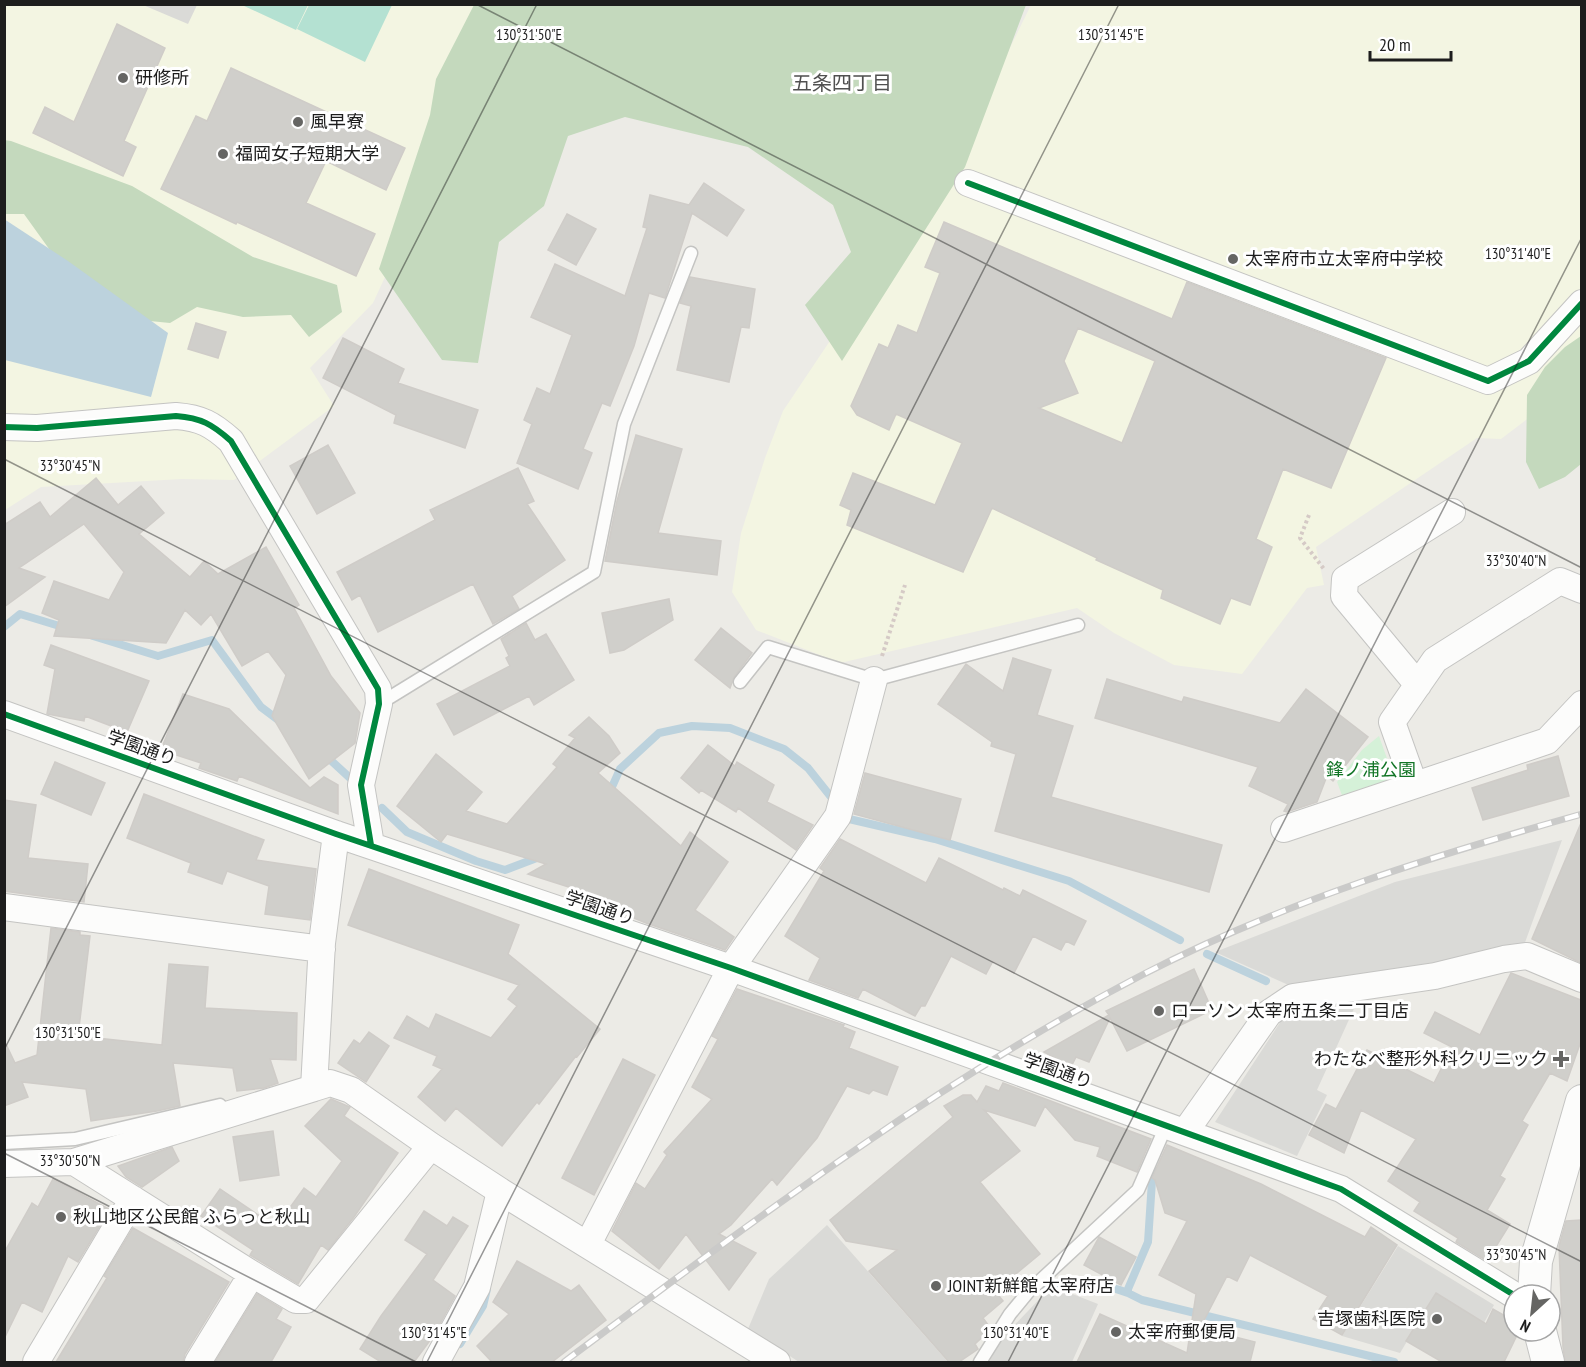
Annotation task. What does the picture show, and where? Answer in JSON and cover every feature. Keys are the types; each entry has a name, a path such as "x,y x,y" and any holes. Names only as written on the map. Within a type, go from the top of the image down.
{"street":[{"path":"968,183 1488,381 1528,361 1581,303"},
{"path":"4,427 37,428 176,416 192,417 212,424 231,441 378,689 379,704 362,785 371,845"},
{"path":"1418,685 1344,596 1345,579 1452,512"},
{"path":"1414,784 1392,722 1435,660 1560,581 1581,590"},
{"path":"588,1244 731,968 838,816 874,680"},
{"path":"1284,829 1547,741 1581,704"},
{"name":"学園通り","path":"4,714 336,834 731,968 1341,1189 1502,1288"},
{"path":"306,1090 336,834"},
{"path":"4,908 322,948"},
{"path":"1176,1129 1269,1013 1293,998 1435,976 1504,959 1527,956 1581,979"},
{"path":"4,1164 74,1162 330,1083 351,1090 500,1191 777,1362"},
{"path":"1535,1283 1536,1261 1581,1101"},
{"path":"74,1162 252,1274 296,1300 306,1300 431,1146"},
{"path":"436,1362 477,1287 500,1191"},
{"path":"36,1362 133,1199"},
{"path":"198,1362 252,1274"},
{"path":"1543,1343 1548,1362"}],"lane":[{"path":"379,704 594,572 624,424 691,253"},
{"path":"740,682 768,647 874,680 1078,625"},
{"path":"4,1143 75,1139 231,1102 306,1090"},
{"path":"980,1362 1010,1314 1029,1292 1138,1190 1176,1129"}],"path":[{"path":"1309,515 1300,538 1344,596"},
{"path":"874,680 905,585"}],"shaded area":[{"path":"197,4 188,24 143,5"},
{"name":"福岡女子短期大学","path":"5,5 511,5 373,303 310,368 334,406 234,480 182,479 41,487 5,510"},
{"name":"太宰府市立太宰府中学校","path":"1031,5 1581,5 1581,378 1501,439 1477,438 1316,547 1324,585 1307,588 1242,674 1174,665 1114,633 1077,608 840,663 756,630 732,592 741,533 783,411 965,139"},
{"path":"1562,840 1523,948 1444,965 1293,987 1215,952 1395,882"},
{"path":"1357,1002 1317,1090 1327,1095 1297,1156 1215,1122 1281,1021 1308,1008"},
{"path":"827,1225 948,1362 799,1362 748,1329 769,1279"},
{"path":"1398,1246 1494,1305 1472,1344 1461,1309 1436,1293 1400,1353 1342,1336"},
{"path":"1052,1286 1098,1304 1072,1362 989,1362 1002,1338"}],"green space":[{"path":"308,4 296,30 242,5"},
{"path":"309,4 392,5 365,62 297,29"},
{"path":"474,5 1026,5 965,167 842,361 805,305 851,252 833,205 748,147 625,117 568,136 544,206 499,242 478,363 442,360 379,269 430,115 436,79"},
{"path":"4,140 132,186 253,257 337,285 342,312 309,337 291,315 243,317 197,307 170,323 130,319 75,285 24,214 5,214"},
{"path":"1581,336 1581,464 1565,477 1539,489 1526,462 1527,395 1545,367 1565,347"},
{"name":"鋒ノ浦公園","path":"1379,736 1395,781 1343,798 1337,782 1362,750"}],"water":[{"path":"4,219 68,261 168,333 151,397 5,360"}],"building":[{"name":"研修所","path":"117,24 165,48 124,141 136,147 123,176 33,133 45,107 74,122"},
{"path":"231,68 405,148 386,190 326,161 306,203 375,234 356,276 161,189 196,116 207,121"},
{"path":"704,183 744,210 727,236 692,213 665,298 649,293 634,346 610,406 602,403 583,449 592,453 578,489 517,463 532,424 524,420 537,388 550,394 572,335 531,317 555,264 625,296 647,228 643,227 650,195 689,205"},
{"path":"567,214 596,229 576,265 548,250"},
{"path":"944,222 1172,319 1187,282 1386,358 1331,488 1283,469 1256,539 1272,547 1250,605 1231,598 1220,624 1161,598 1163,590 1096,560 1097,558 992,508 963,572 847,525 851,510 840,505 853,473 935,505 962,443 896,414 889,430 857,415 851,406 879,344 888,348 898,325 917,333 940,273 925,267","holes":["1078,328 1155,361 1122,443 1039,408 1078,393 1064,361"]},
{"path":"690,277 755,289 749,328 741,327 729,382 677,370 691,306 680,303"},
{"path":"196,323 226,332 218,358 188,349"},
{"path":"343,338 404,369 398,383 478,410 465,448 394,423 396,415 323,378"},
{"path":"636,435 682,449 658,533 721,541 717,575 605,561 617,501"},
{"path":"328,445 355,493 317,514 290,466"},
{"path":"518,468 534,501 527,504 565,560 512,596 519,609 493,624 473,584 378,632 360,595 352,600 337,572 435,520 430,510"},
{"path":"96,478 118,505 141,486 164,513 139,534 190,577 204,561 218,574 266,547 299,605 294,608 331,676 360,713 355,743 309,779 272,716 286,675 268,651 242,666 211,614 201,625 185,610 166,643 54,636 59,620 42,613 54,581 109,600 124,572 84,524 19,568 45,577 4,607 4,525 40,502 50,517"},
{"path":"669,599 673,620 624,650 610,653 602,613"},
{"path":"526,623 535,640 546,634 574,680 534,705 529,696 454,735 437,704 510,666 506,658 509,656 501,639"},
{"path":"721,628 752,653 734,677 730,688 695,660"},
{"path":"51,645 149,681 127,732 85,716 84,721 47,714 55,669 44,665"},
{"path":"1013,658 1051,670 1037,715 1073,726 1051,797 1222,845 1209,892 995,831 1016,754 991,746 992,742 938,704 966,664 1003,691"},
{"path":"1107,679 1182,702 1184,697 1280,723 1306,689 1368,737 1333,781 1327,776 1317,802 1287,812 1284,811 1288,804 1249,786 1258,767 1095,718"},
{"path":"183,694 229,709 310,788 324,777 338,785 338,814 239,776 237,781 199,768 201,763 161,750"},
{"path":"589,717 609,736 620,753 598,773 681,846 690,832 728,862 695,910 734,937 725,950 646,923 595,902 597,896 528,874 546,864 447,834 441,842 397,806 436,754 482,792 466,811 507,824 557,767 553,764 575,738 569,735"},
{"path":"708,745 735,766 737,762 774,785 767,802 813,825 796,850 738,808 736,812 701,790 699,793 681,778"},
{"path":"1558,756 1569,796 1483,820 1472,788 1528,770 1527,765"},
{"path":"55,762 105,783 91,815 41,794"},
{"path":"865,773 961,799 950,840 854,814"},
{"path":"144,794 264,840 256,860 316,869 310,920 265,914 269,886 227,871 222,884 188,872 191,863 127,838"},
{"path":"4,800 36,805 28,858 88,864 84,902 4,891"},
{"path":"1581,823 1581,963 1532,939"},
{"path":"840,839 926,883 939,858 1003,890 1004,888 1020,896 1023,890 1086,921 1074,945 1066,941 1061,950 1033,936 1014,973 993,961 986,974 951,956 925,1006 921,1006 915,1016 863,989 858,998 809,980 820,958 785,936 824,871 820,868"},
{"path":"369,869 519,925 508,954 600,1029 502,1146 456,1108 445,1121 418,1097 442,1069 433,1065 437,1056 394,1038 407,1016 429,1029 436,1014 491,1038 517,1006 508,999 519,985 348,925"},
{"path":"51,928 80,932 80,935 90,936 78,1036 162,1045 169,964 208,967 205,1008 297,1013 296,1060 270,1059 278,1083 264,1088 237,1091 233,1068 173,1063 180,1106 157,1111 91,1121 86,1089 22,1082 28,1097 4,1106 4,1040 15,1063 37,1055"},
{"name":"ローソン 太宰府五条二丁目店","path":"1194,969 1212,1010 1127,1051 1110,1018 1089,1062 1076,1057 1071,1067 1044,1052 1109,1015 1106,1011"},
{"path":"1511,973 1581,1000 1581,1041 1567,1081 1550,1073 1522,1121 1528,1125 1500,1176 1505,1179 1487,1210 1510,1224 1487,1261 1456,1242 1458,1238 1414,1211 1420,1202 1388,1181 1416,1139 1361,1110 1344,1153 1309,1135 1326,1104 1336,1109 1367,1050 1434,1083 1452,1047 1424,1033 1435,1012 1480,1035"},
{"path":"737,989 844,1025 843,1027 855,1032 849,1048 898,1067 887,1095 873,1090 869,1094 847,1086 817,1138 777,1185 772,1179 731,1225 719,1234 756,1253 729,1290 686,1234 659,1269 612,1231 636,1183 645,1189 667,1155 664,1152 712,1099 692,1087 718,1039 712,1036"},
{"path":"369,1032 389,1046 366,1082 338,1063 354,1040 360,1044"},
{"path":"623,1059 655,1075 594,1195 562,1178"},
{"path":"1003,1083 1151,1139 1137,1172 1097,1156 1100,1147 1075,1140 1045,1106 1035,1126 984,1110 1020,1151 980,1182 1040,1254 995,1291 1003,1301 983,1318 991,1329 975,1344 978,1349 959,1362 949,1362 869,1271 897,1250 846,1241 830,1220 953,1117 944,1106 963,1095 971,1095 977,1102 986,1086 999,1091"},
{"path":"331,1099 350,1107 344,1116 398,1153 328,1250 321,1245 298,1284 250,1255 253,1250 201,1216 220,1189 276,1227 304,1188 316,1197 342,1161 305,1126"},
{"path":"273,1131 279,1175 240,1181 233,1137"},
{"path":"1167,1145 1261,1184 1365,1237 1371,1227 1397,1245 1342,1335 1313,1319 1328,1296 1250,1255 1237,1281 1227,1276 1200,1328 1255,1342 1250,1362 1077,1362 1100,1314 1187,1353 1196,1294 1159,1275 1187,1221 1165,1213 1155,1180 1152,1178"},
{"path":"172,1147 179,1161 142,1187 126,1177 118,1166"},
{"path":"53,1179 109,1209 105,1212 107,1214 78,1262 68,1256 42,1312 22,1302 4,1339 4,1253 32,1203 38,1207"},
{"path":"424,1211 447,1226 453,1217 468,1226 433,1280 455,1296 434,1335 414,1362 381,1362 360,1349 381,1316 427,1254 405,1240"},
{"path":"1581,1220 1581,1361 1565,1361 1563,1347 1559,1246 1566,1221"},
{"path":"133,1228 229,1282 185,1354 183,1362 56,1362 107,1278 104,1276"},
{"path":"1099,1237 1136,1257 1121,1285 1084,1265"},
{"path":"517,1261 571,1291 579,1285 606,1320 552,1362 492,1362 477,1346 509,1314 493,1302"},
{"path":"1436,1293 1486,1324 1493,1309 1502,1314 1502,1343 1513,1343 1504,1362 1442,1362 1406,1341"},
{"path":"257,1294 282,1309 276,1319 291,1327 271,1362 215,1362"}],"waterway":[{"path":"4,627 20,614 66,628"},
{"path":"93,636 158,656 212,640 261,707 281,722"},
{"path":"608,796 620,769 659,733 692,726 730,728 784,749 808,768 835,802"},
{"path":"325,755 350,778"},
{"path":"382,808 407,832 476,861 505,870 542,856"},
{"path":"849,819 935,839 1069,881 1180,940"},
{"path":"1207,954 1266,981"},
{"path":"1158,1171 1152,1181 1148,1242 1128,1293 1142,1300 1394,1362"},
{"path":"1047,1286 1088,1284 1128,1293"},
{"path":"460,1344 483,1306 487,1289"}],"railway":[{"path":"564,1362 703,1258 917,1108 991,1061 1142,975 1248,925 1303,903 1414,864 1582,814"}],"cycle path":[{"path":"968,183 1488,381 1529,361 1582,303"},
{"path":"4,427 37,428 176,416 206,423 231,441 378,689 379,704 361,785 371,845"},
{"path":"4,714 336,834 731,968 1341,1189 1502,1288"}],"place":[{"name":"研修所","path":"123,78"},
{"name":"風早寮","path":"298,122"},
{"name":"福岡女子短期大学","path":"223,154"},
{"name":"太宰府市立太宰府中学校","path":"1233,259"},
{"name":"ローソン 太宰府五条二丁目店","path":"1159,1011"},
{"name":"わたなべ整形外科クリニック","path":"1561,1059"},
{"name":"秋山地区公民館 ふらっと秋山","path":"61,1217"},
{"name":"JOINT新鮮館 太宰府店","path":"936,1286"},
{"name":"吉塚歯科医院","path":"1437,1319"},
{"name":"太宰府郵便局","path":"1116,1332"}],"district":[{"name":"五条四丁目","path":"842,83"}]}
